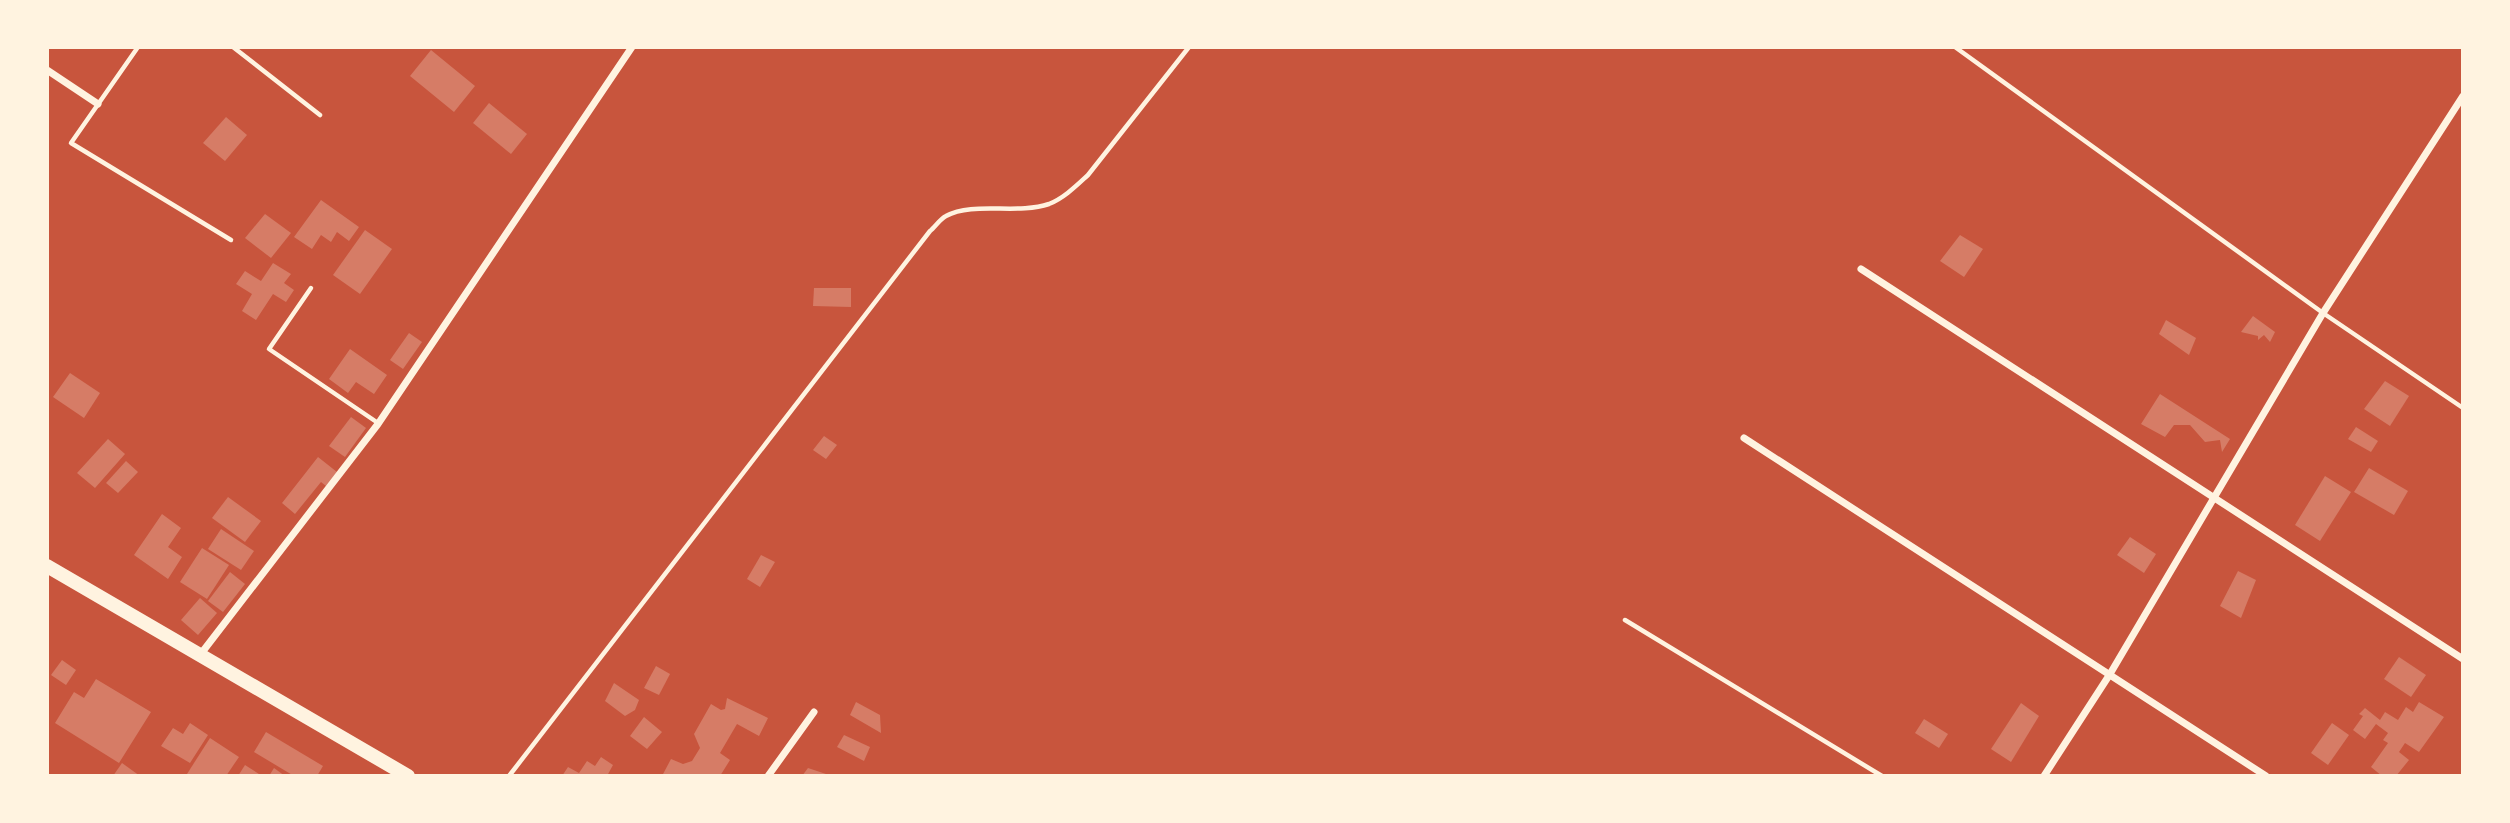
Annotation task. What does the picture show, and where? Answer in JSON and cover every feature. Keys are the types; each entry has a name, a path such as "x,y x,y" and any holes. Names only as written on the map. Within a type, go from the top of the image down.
{"main road":[{"path":"47,566 408,776"}],"street":[{"path":"200,655 378,424 632,47"},
{"path":"47,70 98,104"},
{"path":"2044,776 2110,674 2216,499 2323,313 2463,96"},
{"path":"1861,269 2463,659"},
{"path":"1744,438 2266,776"},
{"path":"768,776 814,712"}],"lane":[{"path":"138,47 71,143 231,240"},
{"path":"233,47 320,115"},
{"path":"509,776 930,232 945,216 966,211 1030,208 1050,203 1069,192 1088,175 1189,47"},
{"path":"1955,47 2323,313 2463,408"},
{"path":"311,288 269,349 378,424"},
{"path":"1625,620 1882,776"}],"building":[{"path":"431,50 475,86 454,112 410,76"},
{"path":"489,103 527,134 511,154 473,123"},
{"path":"226,117 247,135 225,161 203,143"},
{"path":"321,200 359,227 349,241 337,232 331,242 321,235 312,249 294,237"},
{"path":"265,214 291,233 271,258 245,238"},
{"path":"365,230 392,249 360,294 333,275"},
{"path":"1960,235 1983,249 1964,277 1940,261"},
{"path":"273,263 291,274 284,283 294,290 286,302 273,294 256,320 242,311 252,294 236,284 245,271 261,281"},
{"path":"814,288 851,288 851,307 813,306"},
{"path":"2253,316 2275,332 2270,342 2264,335 2258,340 2258,336 2241,332"},
{"path":"2166,320 2196,338 2189,355 2159,334"},
{"path":"409,333 422,342 403,369 390,360"},
{"path":"350,349 387,375 374,394 356,382 348,393 329,379"},
{"path":"70,373 100,393 84,418 53,397"},
{"path":"2385,381 2409,396 2390,426 2364,409"},
{"path":"2160,394 2230,439 2222,452 2220,440 2205,442 2190,425 2174,425 2165,437 2141,424"},
{"path":"351,417 366,428 345,457 329,446"},
{"path":"2356,427 2378,441 2371,452 2348,439"},
{"path":"824,436 837,445 826,459 813,450"},
{"path":"108,439 125,454 95,488 77,473"},
{"path":"318,457 337,472 326,486 321,482 295,514 282,503"},
{"path":"126,461 138,472 118,493 106,483"},
{"path":"2369,468 2408,491 2394,515 2354,492"},
{"path":"2325,476 2351,492 2320,541 2295,525"},
{"path":"228,497 261,521 245,542 212,518"},
{"path":"162,514 181,528 168,547 182,557 168,579 134,555"},
{"path":"221,529 254,551 241,570 208,549"},
{"path":"2130,537 2156,554 2144,573 2117,555"},
{"path":"202,548 229,565 207,599 180,582"},
{"path":"761,555 775,562 760,587 747,579"},
{"path":"2238,571 2256,580 2241,618 2220,606"},
{"path":"230,572 245,584 223,612 208,601"},
{"path":"200,598 217,613 198,635 181,620"},
{"path":"2399,657 2426,675 2411,697 2384,679"},
{"path":"62,660 76,670 66,685 51,675"},
{"path":"656,666 670,674 659,695 644,688"},
{"path":"96,679 151,712 119,763 55,723 74,692 84,698"},
{"path":"614,683 639,700 635,710 625,716 605,701"},
{"path":"727,698 768,718 759,736 737,724 720,753 730,760 720,776 662,776 671,759 683,764 692,761 700,748 694,734 711,704 721,710 725,709"},
{"path":"856,702 880,715 881,733 850,715"},
{"path":"2419,702 2444,717 2419,752 2405,743 2399,752 2409,760 2396,776 2382,776 2371,767 2388,743 2383,740 2388,733 2376,724 2365,739 2353,730 2363,716 2359,714 2365,708 2380,720 2385,712 2398,720 2406,707 2413,712"},
{"path":"2021,703 2039,716 2011,762 1991,749"},
{"path":"644,717 662,732 647,749 630,736"},
{"path":"1924,719 1948,734 1939,748 1915,733"},
{"path":"190,723 208,735 190,763 161,746 173,728 183,734"},
{"path":"2332,723 2349,735 2328,765 2311,753"},
{"path":"266,732 323,766 317,776 294,776 254,752"},
{"path":"844,735 870,747 864,761 837,747"},
{"path":"210,738 239,757 226,776 190,776 187,774"},
{"path":"601,757 613,765 607,776 562,776 568,767 579,773 587,761 595,766"},
{"path":"122,763 140,776 113,776"},
{"path":"245,765 262,776 238,776"},
{"path":"274,768 285,776 269,776"},
{"path":"808,768 829,775 829,776 802,776"}]}
